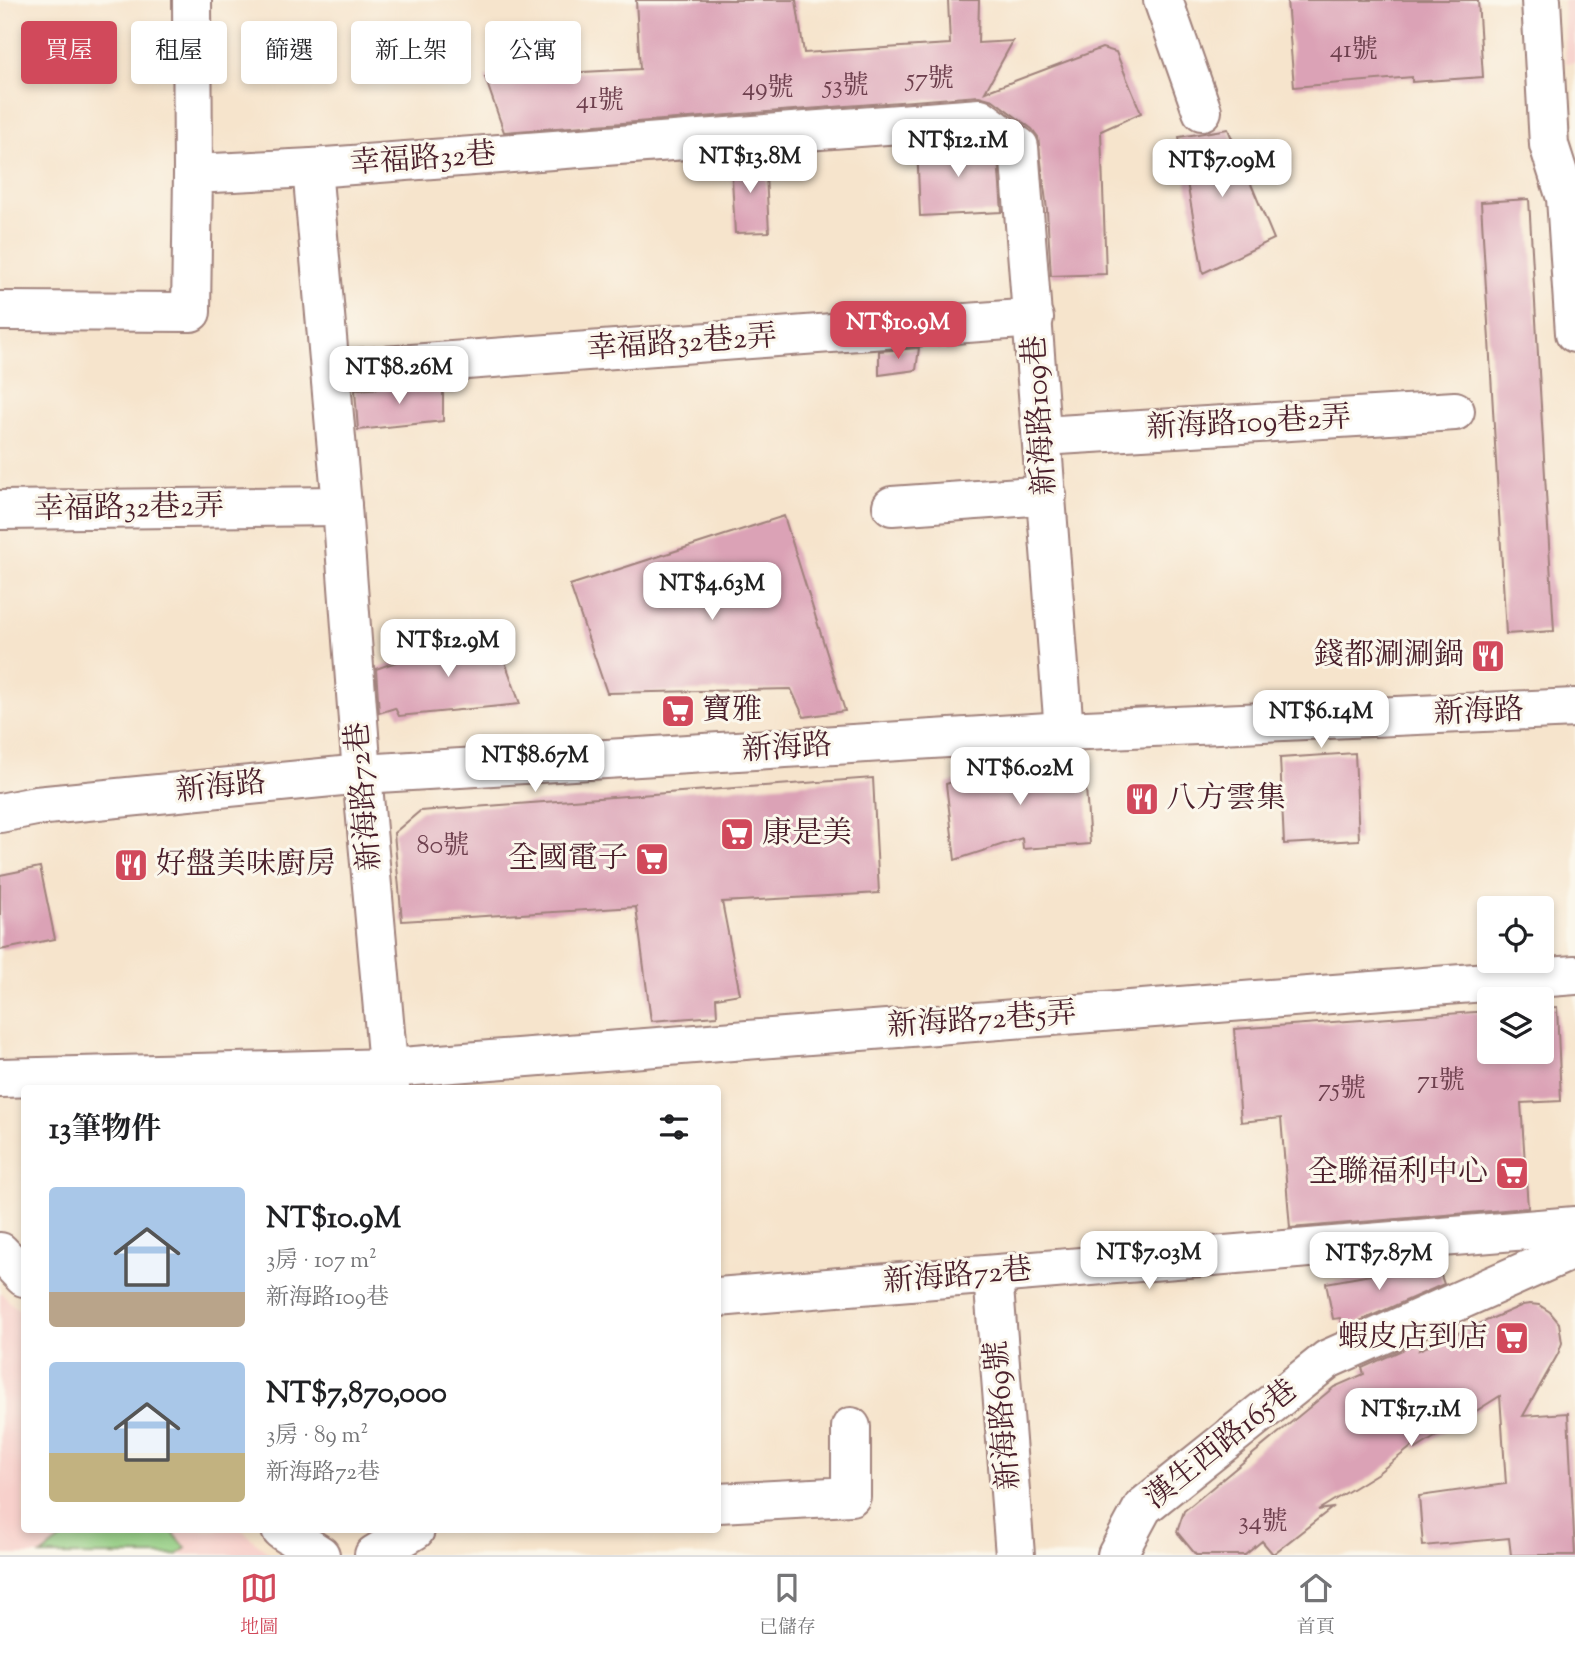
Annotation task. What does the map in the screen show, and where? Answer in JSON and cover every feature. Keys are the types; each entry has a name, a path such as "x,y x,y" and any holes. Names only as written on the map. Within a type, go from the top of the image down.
{"street":[{"path":"0,310 191,312 192,0"},
{"path":"1163,0 1202,111"},
{"path":"1541,0 1549,145 1571,198 1575,333"},
{"name":"幸福路32巷","path":"193,174 312,168 980,118"},
{"name":"新海路109巷","path":"980,118 1019,147 1064,732"},
{"name":"新海路72巷","path":"312,168 389,1078"},
{"name":"幸福路32巷2弄","path":"331,370 1034,318"},
{"name":"新海路109巷2弄","path":"1042,436 1455,411"},
{"path":"892,506 1047,495"},
{"name":"幸福路32巷2弄","path":"0,510 342,506"},
{"name":"新海路","path":"0,813 36,806 362,774 1064,732 1575,708"},
{"name":"新海路72巷5弄","path":"0,1078 389,1078 1575,975"},
{"name":"新海路72巷","path":"721,1297 1575,1226"},
{"name":"漢生西路165巷","path":"1117,1555 1143,1507 1328,1359 1575,1249"},
{"path":"0,1252 21,1274"},
{"name":"新海路69號","path":"993,1275 1015,1555"},
{"path":"721,1503 851,1496 851,1427"},
{"path":"286,1533 320,1555"},
{"path":"374,1555 410,1533"}],"shaded area":[{"path":"1563,0 1575,0 1575,62 1566,63"},
{"path":"0,1292 21,1313 21,1533 245,1533 270,1555 0,1555"}],"green space":[{"path":"69,1533 174,1533 186,1548 177,1555 41,1555"}],"building":[{"path":"636,0 796,0 804,53 950,44 948,0 979,0 978,43 1013,41 985,92 1102,48 1116,52 1141,113 1101,131 1106,274 1051,276 1047,210 1038,137 1032,129 993,100 979,96 504,132 487,84 581,84 581,72 640,69"},
{"path":"1287,0 1478,0 1483,77 1412,82 1412,77 1294,87"},
{"path":"1228,129 1274,239 1203,273 1179,137"},
{"path":"973,140 998,159 1002,212 920,216 917,145"},
{"path":"765,156 769,232 735,233 731,159"},
{"path":"1529,199 1554,631 1506,634 1481,202"},
{"path":"919,348 916,370 879,375 879,351"},
{"path":"443,384 443,421 358,430 355,390"},
{"path":"784,516 845,711 804,717 791,689 607,693 570,585"},
{"path":"493,628 520,704 399,716 395,708 379,713 376,669"},
{"path":"1355,753 1359,840 1284,844 1280,758"},
{"path":"1084,759 1090,844 1023,849 1022,838 955,860 946,784 1004,765"},
{"path":"873,778 879,893 722,902 740,994 716,998 717,1016 651,1021 636,907 402,921 394,833 420,811"},
{"path":"40,867 55,939 0,950 0,875"},
{"path":"1554,1007 1557,1007 1561,1101 1521,1103 1528,1208 1290,1228 1281,1118 1241,1122 1234,1029 1477,1012 1477,1064 1554,1064"},
{"path":"1431,1264 1440,1273 1444,1284 1344,1328 1340,1318 1333,1319 1326,1283"},
{"path":"1530,1304 1539,1305 1550,1312 1559,1323 1562,1343 1523,1416 1568,1413 1575,1555 1511,1555 1509,1538 1423,1546 1419,1496 1506,1484 1500,1396 1416,1449 1415,1444 1378,1473 1318,1510 1332,1508 1273,1554 1262,1541 1245,1555 1196,1555 1177,1532 1184,1511 1334,1387 1364,1374 1362,1368 1422,1341 1419,1350"}],"place":[{"name":"錢都涮涮鍋","path":"1488,656"},
{"name":"寶雅","path":"678,711"},
{"name":"八方雲集","path":"1142,799"},
{"name":"康是美","path":"737,834"},
{"name":"全國電子","path":"652,859"},
{"name":"好盤美味廚房","path":"131,865"},
{"name":"全聯福利中心","path":"1512,1173"},
{"name":"蝦皮店到店","path":"1512,1338"}]}
